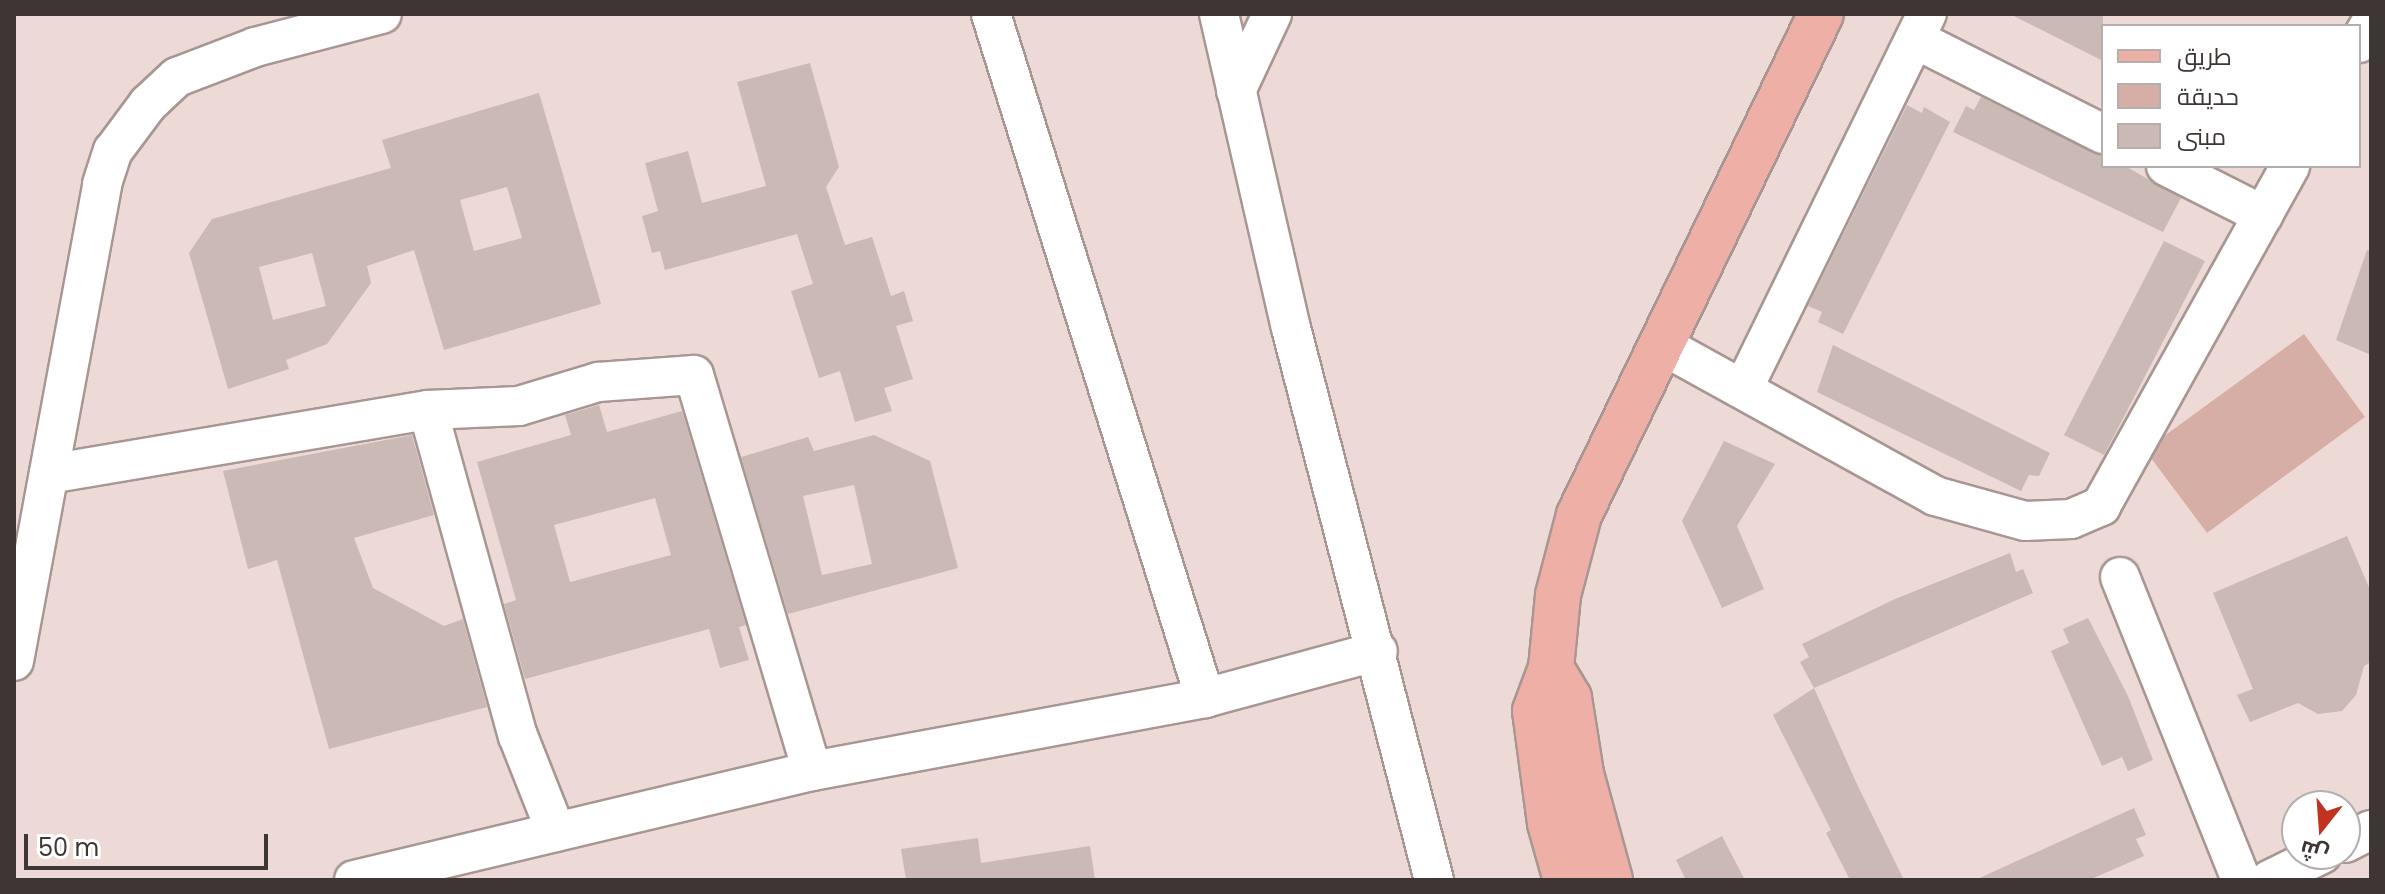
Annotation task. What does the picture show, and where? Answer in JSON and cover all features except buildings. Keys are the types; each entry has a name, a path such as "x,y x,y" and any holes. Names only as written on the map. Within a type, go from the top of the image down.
{"main road":[{"path":"1566,880 1550,823 1535,711 1551,668 1558,595 1579,515 1821,14"},
{"path":"1551,668 1569,698 1581,774 1610,880"}],"street":[{"path":"255,47 275,14"},
{"path":"14,661 102,184 113,151 148,104 177,77 255,47 382,14"},
{"path":"991,14 1205,698"},
{"path":"1219,14 1291,328 1378,651 1434,880"},
{"path":"1236,91 1272,14"},
{"path":"2361,40 2371,22"},
{"path":"1743,389 1921,26 2101,133"},
{"path":"2170,168 2263,215"},
{"path":"1660,344 1935,496 2025,521 2071,519 2101,506 2289,168"},
{"path":"49,474 428,410 519,406 598,382 694,375 812,771"},
{"path":"428,410 518,736 556,832"},
{"path":"2120,577 2241,880"},
{"path":"354,880 812,771 1205,698 1378,651"},
{"path":"2269,880 2289,870"}],"green space":[{"path":"2304,334 2365,417 2207,533 2145,450"}]}
